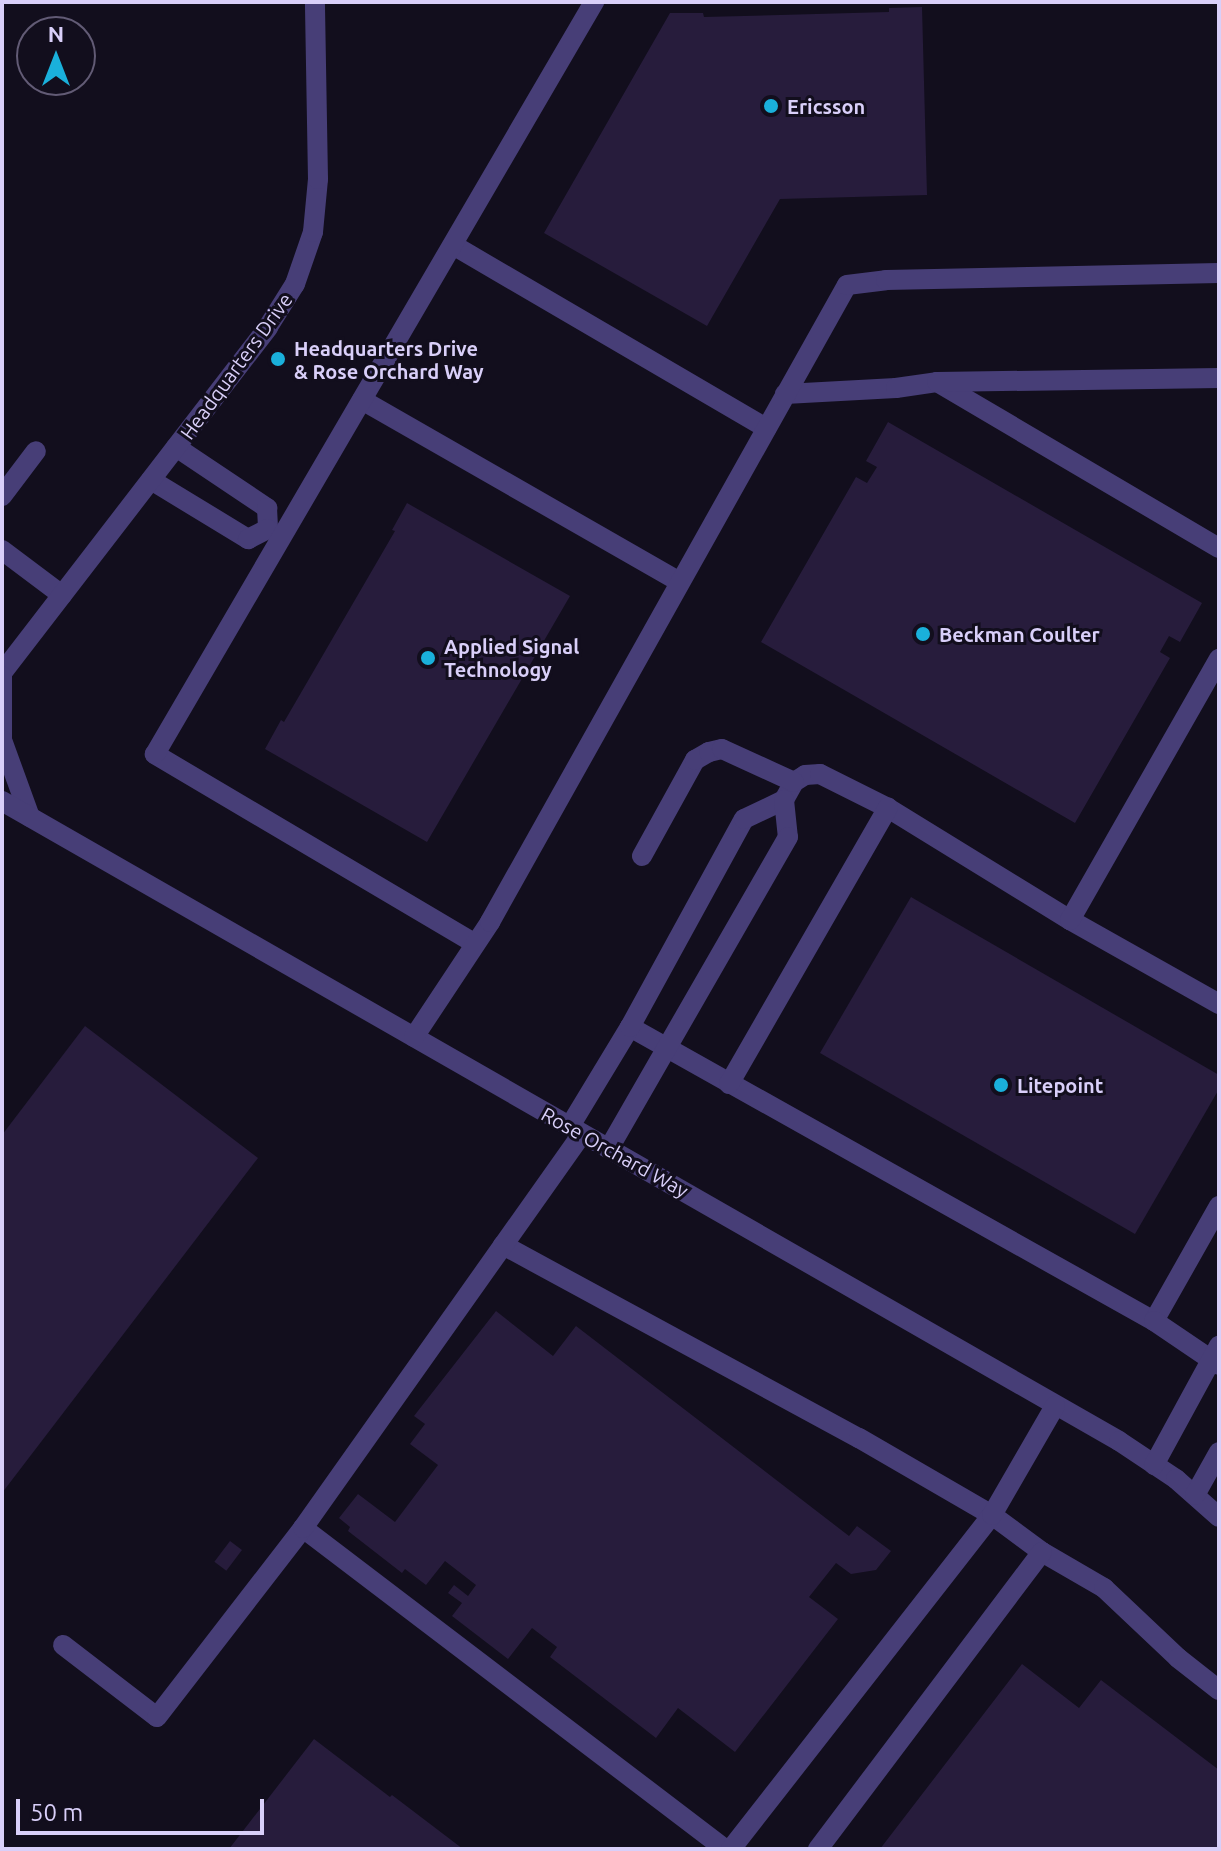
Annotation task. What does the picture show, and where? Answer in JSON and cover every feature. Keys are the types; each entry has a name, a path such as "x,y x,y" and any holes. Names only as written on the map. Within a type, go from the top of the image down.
{"street":[{"name":"Headquarters Drive","path":"2,675 274,317 295,284 313,232 318,179 315,2"},
{"path":"474,943 155,754 274,532 362,400 594,2"},
{"path":"453,245 766,428"},
{"path":"414,1037 490,922 847,285 886,280 1219,273"},
{"path":"785,394 896,388 937,382 1219,378"},
{"path":"937,382 1219,548"},
{"path":"362,400 680,582"},
{"path":"176,447 267,508 274,532"},
{"path":"2,496 36,451"},
{"path":"151,480 248,539 274,532"},
{"path":"2,550 62,595"},
{"path":"1070,920 1219,659"},
{"path":"2,675 2,740 30,817"},
{"path":"642,856 695,760 709,752 722,749 789,791"},
{"path":"63,1645 157,1717 303,1528 503,1245 576,1130 744,819 789,791 805,775 820,774 888,808 1070,920 1219,1004"},
{"path":"610,1147 788,837 789,791"},
{"name":"Rose Orchard Way","path":"2,801 610,1147 1055,1406 1154,1465 1219,1517"},
{"path":"729,1084 888,808"},
{"path":"630,1027 1216,1357 1154,1465"},
{"path":"1154,1321 1219,1206"},
{"path":"503,1245 845,1431 992,1515 1042,1552 1104,1588 1178,1658 1219,1690"},
{"path":"731,1849 992,1515 1055,1406"},
{"path":"1195,1495 1219,1452"},
{"path":"303,1528 725,1849"},
{"path":"818,1849 1042,1552"}],"building":[{"name":"Ericsson","path":"922,7 927,195 780,199 707,326 544,233 670,13 703,13 704,17 889,12 889,8"},
{"path":"888,422 1202,603 1180,642 1169,636 1160,652 1170,658 1075,823 761,642 856,477 867,483 877,467 866,461"},
{"name":"Applied Signal Technology","path":"407,503 570,596 427,842 265,749 281,720 284,722 395,531 392,530"},
{"path":"911,897 1219,1075 1219,1089 1135,1234 820,1053"},
{"path":"85,1026 258,1158 2,1493 2,1135"},
{"path":"496,1311 553,1356 576,1326 849,1536 857,1526 891,1551 876,1570 851,1574 836,1563 809,1597 838,1619 735,1752 678,1708 656,1738 550,1657 557,1647 532,1628 508,1659 452,1616 462,1603 448,1593 454,1585 468,1596 476,1585 445,1561 426,1585 405,1569 402,1573 348,1531 350,1527 339,1518 358,1494 395,1522 438,1465 410,1444 425,1424 414,1416"},
{"path":"230,1541 242,1550 226,1571 214,1562"},
{"path":"1022,1664 1079,1708 1101,1680 1219,1770 1219,1849 880,1849"},
{"path":"314,1739 390,1797 392,1795 463,1849 229,1849"}],"place":[{"name":"Ericsson","path":"771,106"},
{"name":"Headquarters Drive & Rose Orchard Way","path":"278,359"},
{"name":"Beckman Coulter","path":"923,634"},
{"name":"Applied Signal Technology","path":"428,658"},
{"name":"Litepoint","path":"1001,1085"}]}
